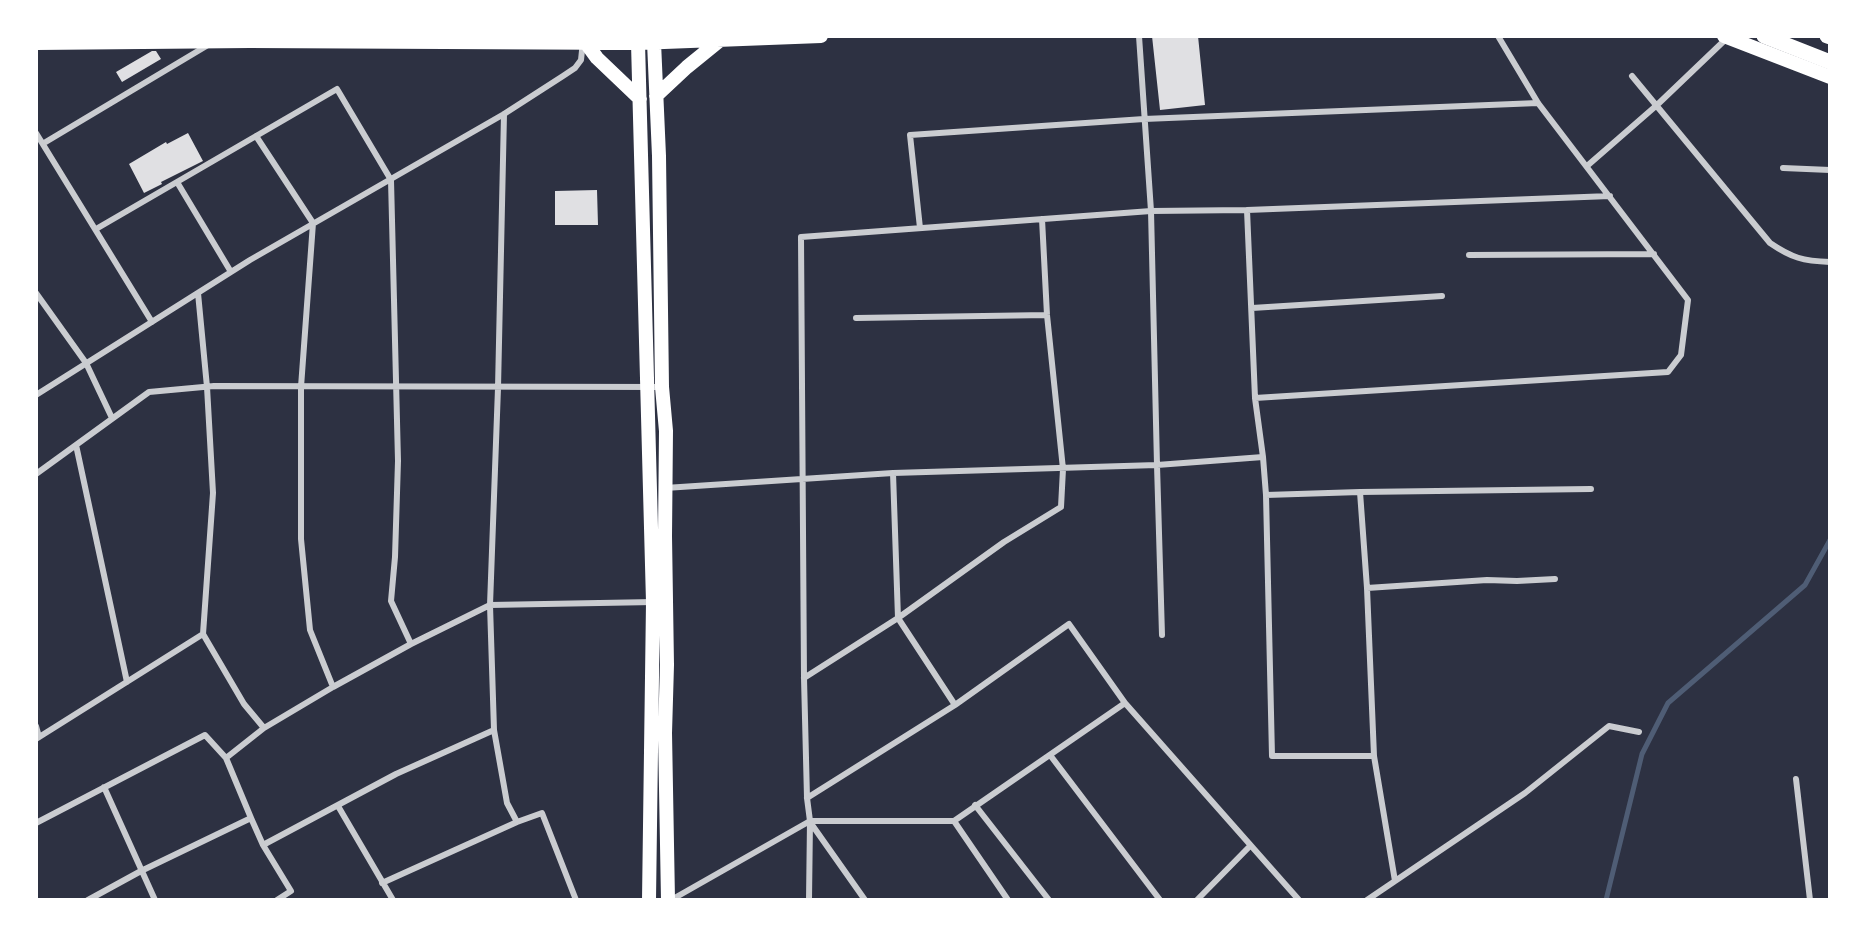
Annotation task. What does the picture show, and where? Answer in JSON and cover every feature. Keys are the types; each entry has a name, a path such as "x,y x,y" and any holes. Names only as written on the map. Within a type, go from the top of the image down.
{"highway":[{"path":"1764,36 1830,62"}],"main road":[{"path":"36,43 646,39 719,41 821,36"},
{"path":"1726,37 1830,77"},
{"path":"646,39 656,96 659,210 655,387 666,431 649,900"},
{"path":"646,39 640,99 655,387 660,601 667,665 664,733 670,900"},
{"path":"584,40 597,58 640,99"},
{"path":"656,96 719,41"},
{"path":"644,210 659,210"}],"street":[{"path":"1138,36 1151,211 1162,635"},
{"path":"1255,398 1668,372 1681,354 1688,300 1538,103 1498,36"},
{"path":"1587,166 1657,105 1726,37"},
{"path":"36,396 231,272 504,114 575,68 580,60 584,40"},
{"path":"44,143 213,42"},
{"path":"1632,76 1770,243 1789,256 1798,259 1830,262"},
{"path":"96,229 337,89 391,180 398,461 391,601 411,644"},
{"path":"920,228 910,135 1144,119 1538,103"},
{"path":"504,114 498,388 490,605 494,730 507,803 518,822"},
{"path":"36,133 152,322"},
{"path":"256,136 314,223 300,387 301,539 310,630 333,687"},
{"path":"1783,168 1830,170"},
{"path":"177,182 231,272"},
{"path":"809,900 810,821 807,798 804,678 801,237 1151,211 1247,210 1610,196"},
{"path":"1247,210 1255,398 1266,495 1272,756 1374,756"},
{"path":"804,678 898,618 1004,542 1061,507 1063,469 1047,315 1042,219"},
{"path":"1470,255 1654,254"},
{"path":"36,293 86,363 112,418"},
{"path":"198,293 207,387 213,493 203,633 244,704 264,728"},
{"path":"1252,309 1442,296"},
{"path":"856,318 1047,315"},
{"path":"36,474 149,392 207,387 655,387"},
{"path":"76,445 127,682"},
{"path":"665,488 893,473 1063,469 1263,458"},
{"path":"893,473 898,618 955,705"},
{"path":"1266,495 1591,489"},
{"path":"1360,492 1367,588 1374,756 1395,882"},
{"path":"1367,588 1486,580 1555,579"},
{"path":"226,758 264,728 333,687 411,644 490,605 660,601"},
{"path":"807,798 955,705 1069,624 1125,703 1299,900"},
{"path":"36,726 37,738 203,633"},
{"path":"670,900 810,821 954,820 1125,703"},
{"path":"1367,900 1525,793 1609,726 1639,732"},
{"path":"263,845 396,774 494,730"},
{"path":"36,823 205,735 226,758 263,845 291,891 277,900"},
{"path":"1050,754 1160,900"},
{"path":"1796,779 1810,900"},
{"path":"104,787 155,900"},
{"path":"975,805 1049,900"},
{"path":"338,806 393,900"},
{"path":"382,883 542,813 576,900"},
{"path":"88,900 141,871 251,818"},
{"path":"954,820 1008,900"},
{"path":"810,821 865,900"},
{"path":"1197,900 1250,846"}],"building":[{"path":"1152,36 1198,36 1205,105 1160,110"},
{"path":"152,51 156,51 161,59 122,82 116,72"},
{"path":"188,133 203,161 144,193 129,164 166,142 167,144"},
{"path":"597,190 598,225 555,225 555,191"}],"waterway":[{"path":"1606,900 1642,754 1668,703 1805,585 1830,540"}]}
